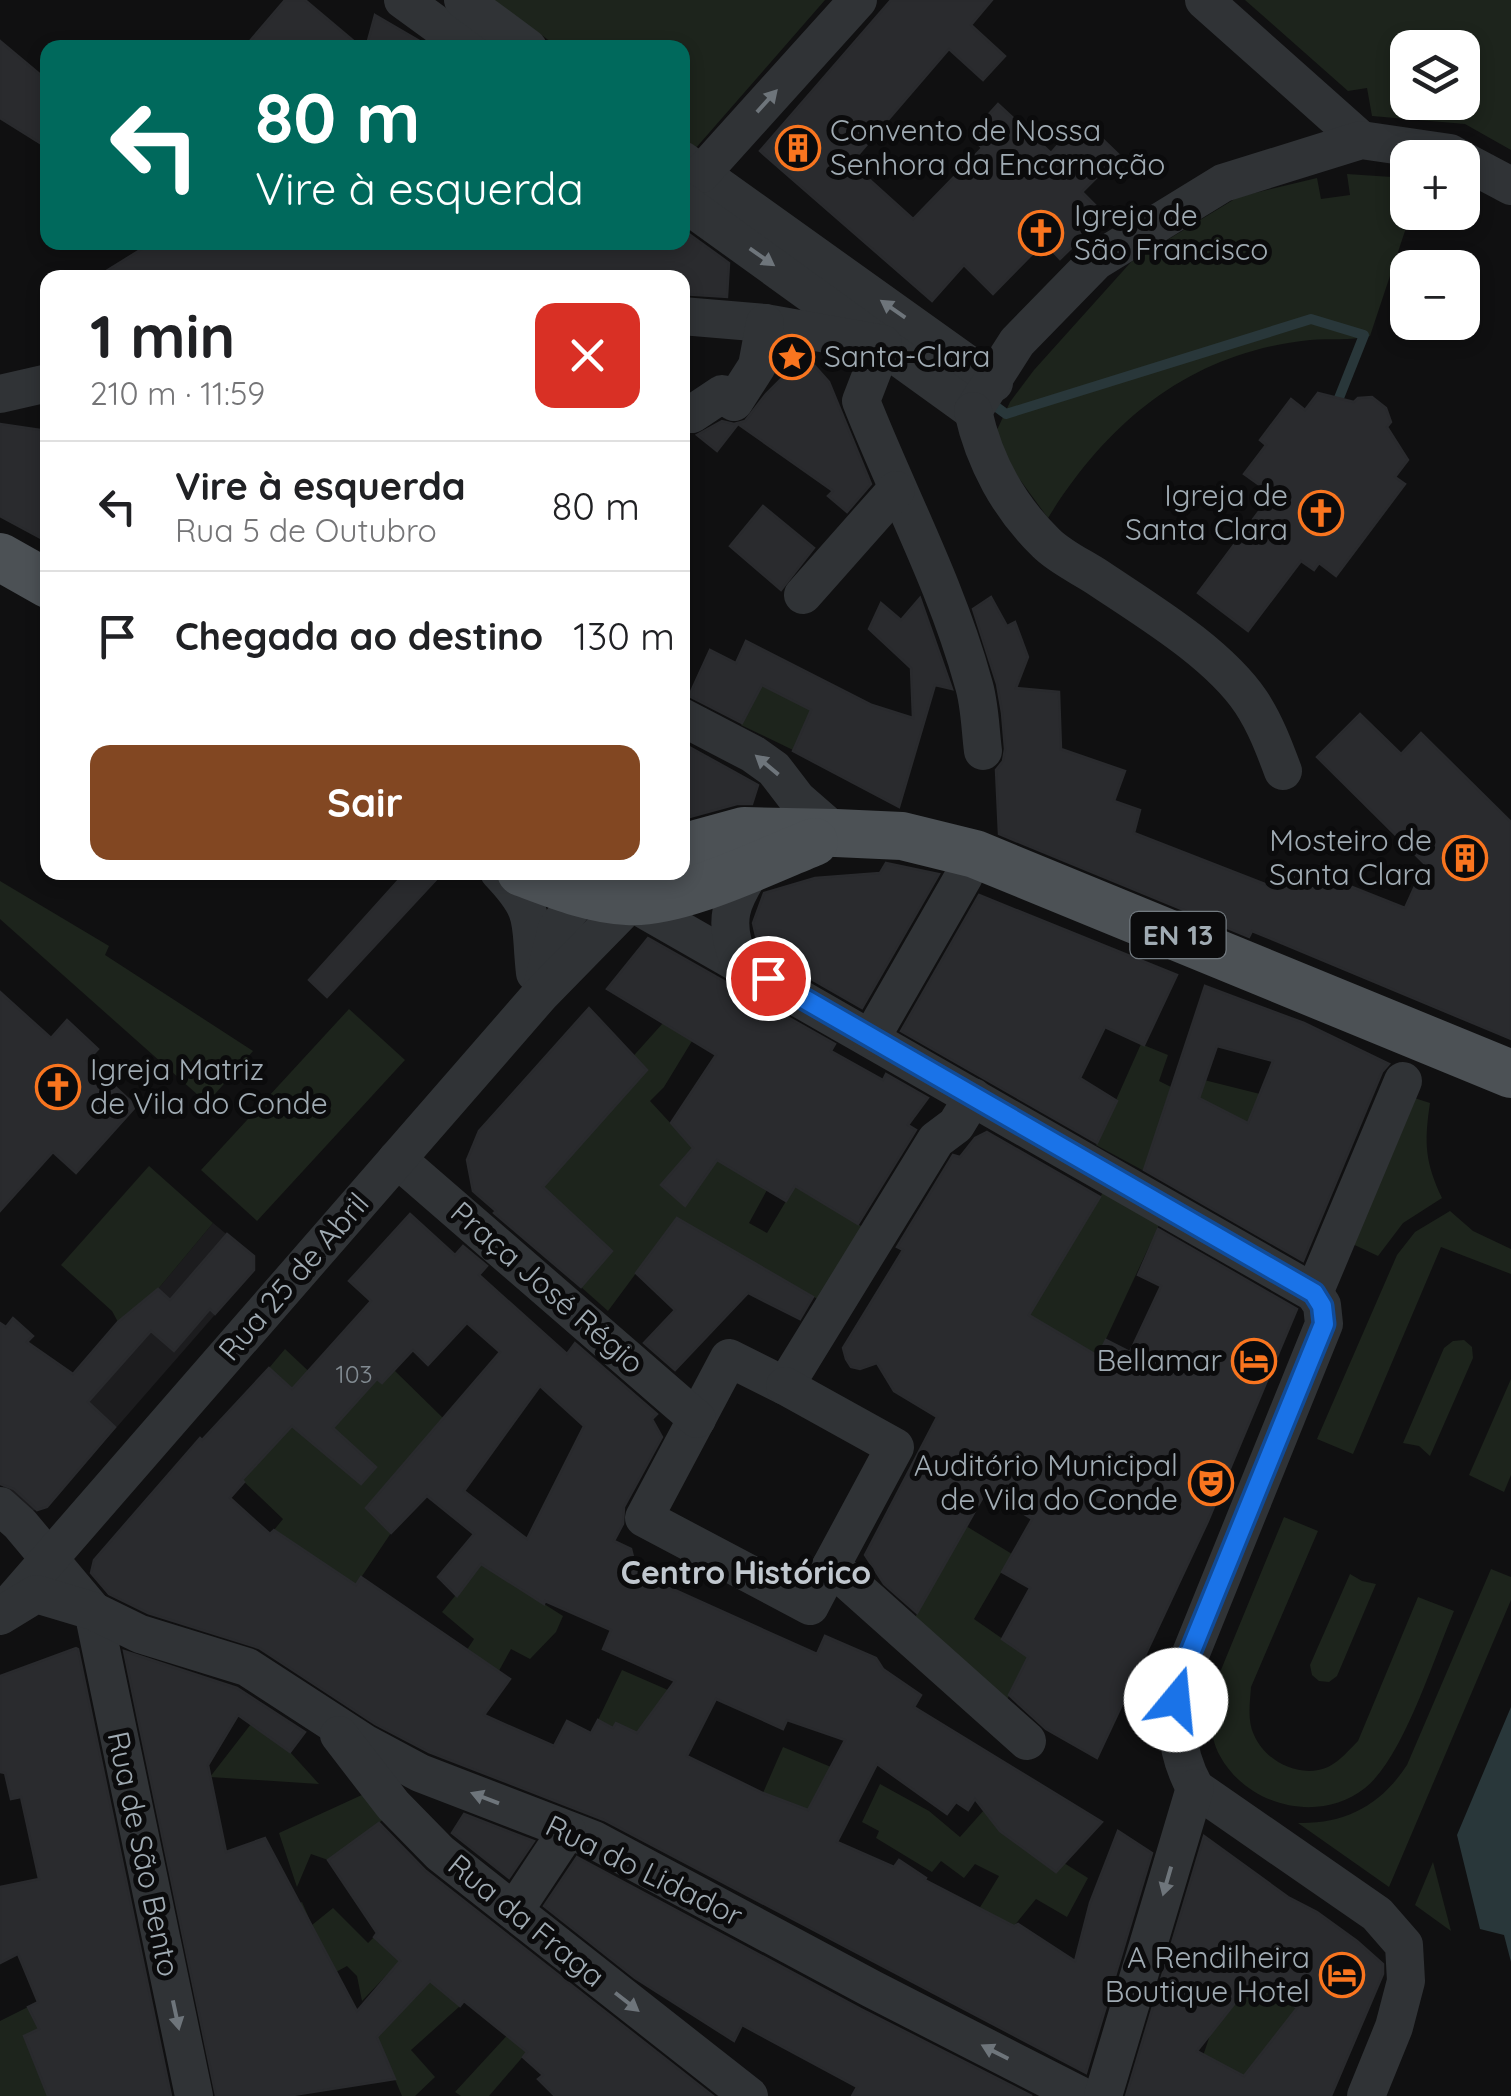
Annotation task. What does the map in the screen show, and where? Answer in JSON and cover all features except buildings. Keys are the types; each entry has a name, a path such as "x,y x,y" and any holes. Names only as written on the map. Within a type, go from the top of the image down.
{"main road":[{"path":"0,557 40,580"},
{"name":"EN 13","path":"690,846 744,831 836,833 902,836 975,854 1511,1074"},
{"name":"EN 13","path":"611,885 680,893 836,833"},
{"path":"577,880 611,885"}],"street":[{"path":"403,0 458,40"},
{"path":"463,0 517,40"},
{"path":"690,177 858,0"},
{"path":"1204,0 1361,140"},
{"path":"972,388 1096,260 1222,182 1361,140 1390,144"},
{"path":"1480,169 1511,186"},
{"path":"690,179 883,344 972,388"},
{"path":"690,179 972,388 980,445 995,478 1046,544 1164,621 1208,657 1249,699 1283,771"},
{"path":"690,317 765,323 883,344"},
{"path":"692,414 722,394 734,402 757,366 765,323"},
{"path":"883,344 860,401 896,490 934,568 975,686 983,751"},
{"path":"0,394 40,385"},
{"path":"0,394 40,400"},
{"path":"803,595 896,490"},
{"path":"690,722 754,754 774,769 797,800 836,833"},
{"path":"739,961 729,937 732,899 754,866"},
{"path":"870,1038 964,876"},
{"path":"507,880 521,895 534,926 534,968 540,995"},
{"path":"611,885 870,1038 964,1111 1314,1293 1322,1306 1324,1324 1186,1663 1176,1700 1176,1733 1182,1764 1194,1788 1389,1924 1404,1945 1406,1981 1394,2027 1366,2096"},
{"name":"Rua 25 de Abril","path":"540,995 557,928 611,885"},
{"name":"Rua 25 de Abril","path":"0,1616 540,995 611,885"},
{"path":"1314,1293 1403,1080"},
{"path":"785,1386 936,1140 964,1111"},
{"name":"Praça José Régio","path":"397,1158 696,1419"},
{"path":"729,1358 895,1446 810,1606 644,1518 696,1419 729,1358"},
{"path":"0,1506 20,1524 93,1611"},
{"path":"831,1566 1027,1741"},
{"path":"0,1616 36,1594 93,1611"},
{"name":"Rua do Lidador","path":"93,1611 140,1634 247,1667 302,1700 328,1721 420,1773 594,1840 1081,2096"},
{"name":"Rua de São Bento","path":"93,1611 194,2096"},
{"name":"Rua da Fraga","path":"328,1721 393,1805 440,1853 749,2096"},
{"path":"1103,2096 1194,1788"},
{"path":"514,1911 567,1830"}],"shaded area":[{"path":"493,0 825,0 695,149 690,145 690,40 548,40"},
{"path":"1245,0 1511,0 1511,150 1465,124 1418,120 1480,120 1480,30 1390,30 1390,118 1372,116 1367,88 1348,91"},
{"path":"1347,174 1390,177 1390,230 1405,230 1399,250 1390,250 1390,276 1370,336 1267,347 1227,359 1191,376 1126,422 1072,483 1048,518 1002,455 997,430 1010,402 1034,370 1131,262 1238,197 1317,178 1321,199 1350,195"},
{"path":"762,685 811,710 793,750 741,725"},
{"path":"0,881 109,946 105,955 253,1051 207,1103 0,919"},
{"path":"349,1009 405,1060 257,1221 201,1170"},
{"path":"663,1023 692,1041 664,1087 650,1101 687,1141 767,1190 749,1223 767,1233 795,1186 866,1229 821,1301 677,1218 608,1311 581,1287 612,1251 543,1187 624,1095 610,1082","holes":["688,1153 708,1173 685,1206 662,1185"]},
{"path":"1141,1044 1168,1055 1159,1081 1171,1087 1144,1171 1096,1145"},
{"path":"1200,1079 1260,1094 1248,1123 1199,1098"},
{"path":"1402,1094 1430,1103 1427,1152 1442,1198 1403,1223 1378,1256 1344,1240"},
{"path":"149,1166 213,1223 158,1289 118,1322 112,1311 61,1265"},
{"path":"1105,1189 1160,1223 1098,1356 1029,1315"},
{"path":"1450,1211 1473,1231 1511,1249 1511,1274 1441,1247 1353,1454 1317,1439 1397,1255 1415,1232"},
{"path":"213,1223 254,1257 254,1270 47,1507 32,1511 0,1484 0,1468 118,1322 158,1289"},
{"path":"1464,1340 1472,1347 1473,1358 1430,1456 1419,1446 1403,1443 1444,1348 1453,1341"},
{"path":"285,1349 319,1381 355,1403 377,1379 394,1370 443,1418 367,1508 391,1533 356,1585 274,1530 283,1519 239,1477 253,1469 310,1406 269,1368"},
{"path":"1511,1379 1511,1475 1504,1492 1469,1475"},
{"path":"1284,1517 1318,1531 1251,1687 1250,1711 1259,1745 1285,1766 1306,1771 1328,1767 1358,1741 1418,1597 1454,1611 1405,1731 1379,1774 1347,1799 1327,1805 1286,1805 1248,1788 1220,1756 1212,1729 1216,1682"},
{"path":"966,1526 1012,1554 974,1619 1020,1651 1073,1642 1027,1659 1006,1702 913,1621"},
{"path":"481,1564 563,1616 556,1632 530,1659 511,1649 490,1687 457,1665 474,1639 442,1612"},
{"path":"1491,1569 1511,1577 1511,1600 1389,1887 1298,1823 1347,1816 1374,1801 1397,1779 1407,1765"},
{"path":"1350,1574 1376,1584 1337,1676 1329,1682 1319,1681 1312,1675 1310,1665"},
{"path":"622,1670 668,1690 637,1733 598,1720"},
{"path":"1511,1707 1511,1962 1504,1935 1480,1929 1457,1835"},
{"path":"251,1724 290,1752 319,1784 210,1777"},
{"path":"783,1747 831,1767 818,1792 825,1835 763,1793"},
{"path":"880,1784 929,1811 960,1837 984,1810 1000,1831 1055,1871 1064,1863 1088,1878 1067,1917 1036,1899 1014,1926 979,1909 999,1876 975,1864 964,1878 941,1861 932,1872 876,1838 879,1831 862,1822"},
{"path":"364,1794 384,1819 328,1860 311,1854 297,1887 279,1833"},
{"path":"1433,1862 1451,1931 1415,1905"},
{"path":"302,1902 312,1925 333,1908 368,1943 374,1937 400,1961 362,2001 357,1976 347,1966 336,1972 312,1927 263,1953 250,1921"},
{"path":"1228,1961 1294,2006 1325,1971 1306,2016 1295,2011 1276,2035 1255,2081 1203,2056 1210,2035 1232,2008 1205,1984"},
{"path":"430,1981 460,2006 411,2050 435,2077 415,2096 402,2096 391,2070 371,2043"},
{"path":"28,2007 39,2029 24,2036 48,2096 0,2096 0,2021"},
{"path":"512,2030 532,2046 489,2096 461,2096 455,2092"}],"waterway":[{"path":"987,400 1006,414 1311,319 1364,335 1337,403"}],"place":[{"name":"Convento de Nossa Senhora da Encarnação","path":"798,148"},
{"name":"Igreja de São Francisco","path":"1041,233"},
{"name":"Santa-Clara","path":"792,357"},
{"name":"Igreja de Santa Clara","path":"1321,513"},
{"name":"Mosteiro de Santa Clara","path":"1465,858"},
{"name":"Igreja Matriz de Vila do Conde","path":"58,1087"},
{"name":"Bellamar","path":"1254,1361"},
{"name":"Auditório Municipal de Vila do Conde","path":"1211,1483"},
{"name":"A Rendilheira Boutique Hotel","path":"1342,1975"}],"district":[{"name":"Centro Histórico","path":"746,1573"}],"route":[{"path":"768,978 1314,1293 1322,1306 1324,1324 1186,1663 1176,1700"}]}
